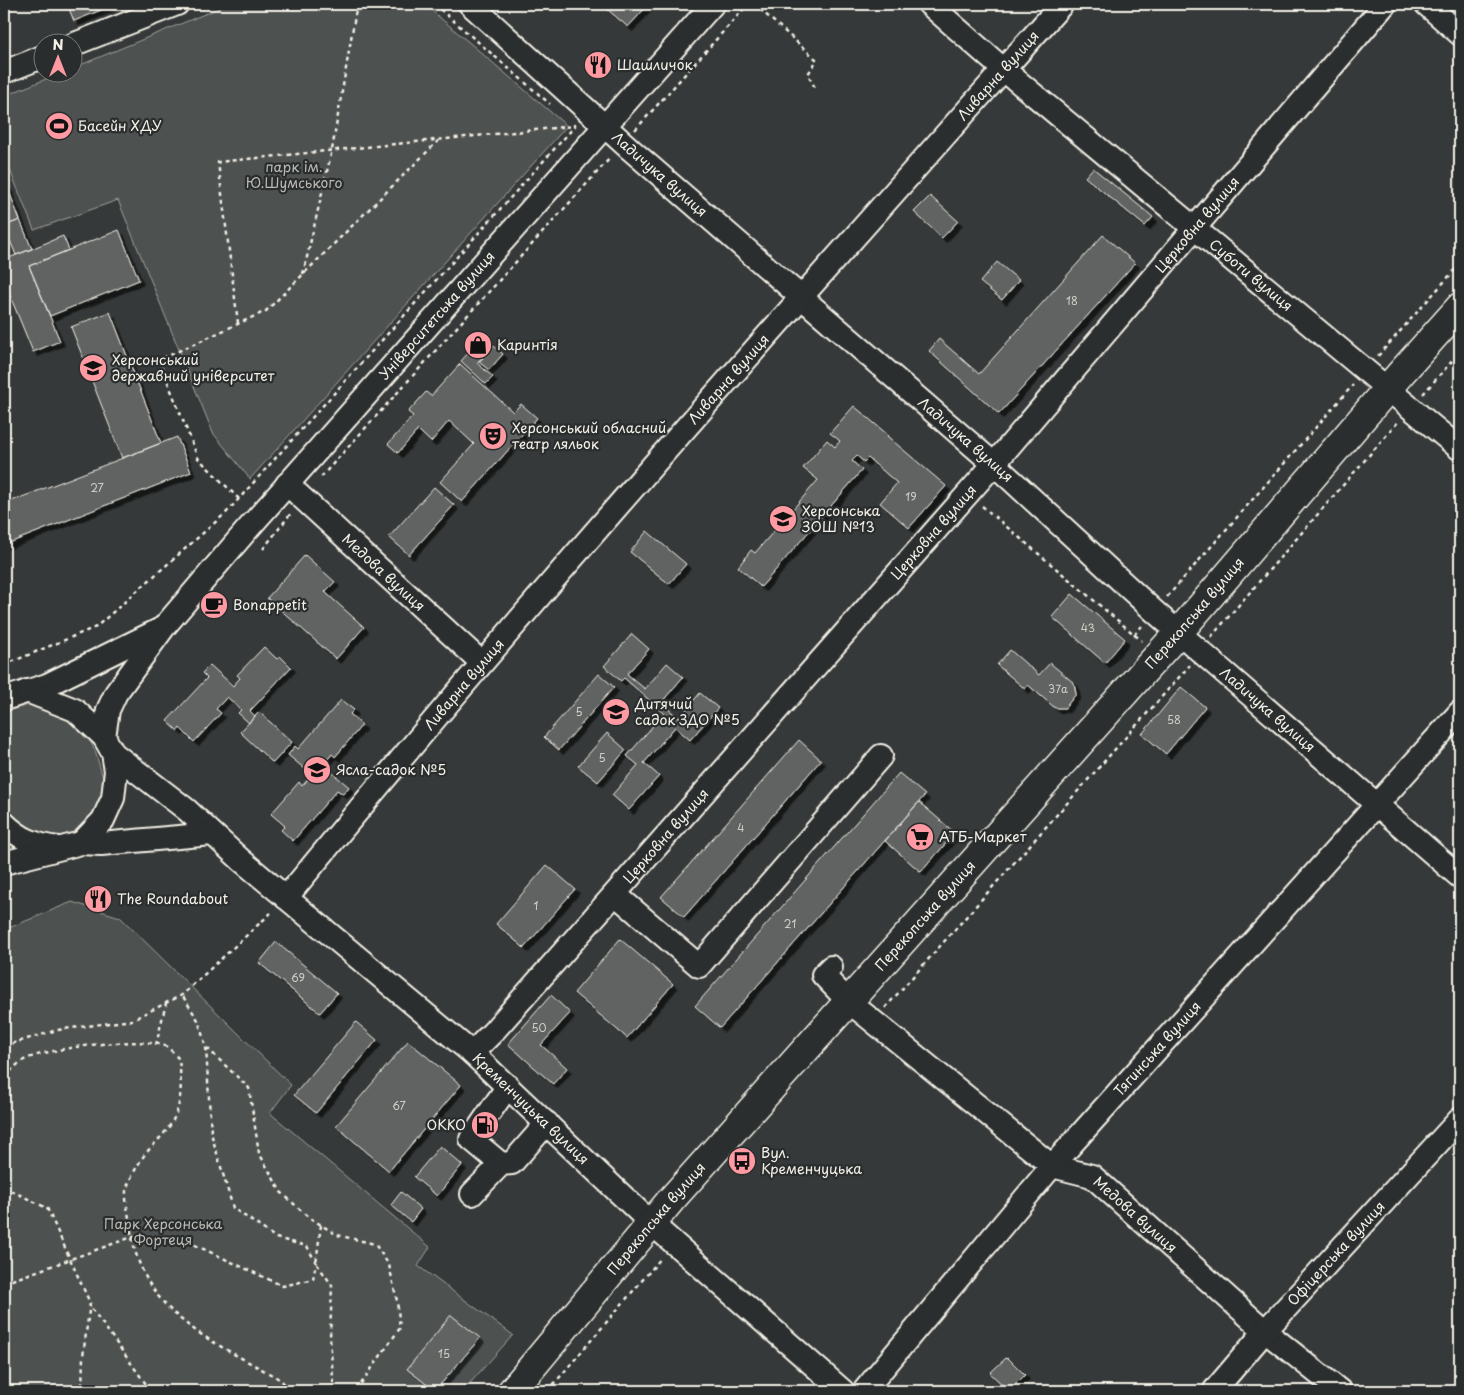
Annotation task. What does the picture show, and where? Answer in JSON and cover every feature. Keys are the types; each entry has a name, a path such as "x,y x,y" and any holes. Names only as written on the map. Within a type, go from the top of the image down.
{"main road":[{"name":"Перекопська вулиця","path":"512,1391 651,1223 1158,655 1460,307"}],"street":[{"path":"82,41 177,4"},
{"name":"Ладичука вулиця","path":"470,4 604,125 994,464 1155,612 1460,877"},
{"name":"Університетська вулиця","path":"71,846 103,820 113,798 116,770 109,745 108,710 116,693 164,627 295,491 604,125 713,4"},
{"name":"Суботи вулиця","path":"929,4 1004,70 1460,448"},
{"name":"Ливарна вулиця","path":"286,898 481,662 1062,4"},
{"name":"Церковна вулиця","path":"472,1053 492,1034 994,464 1193,228 1386,4"},
{"path":"1426,4 1460,34"},
{"path":"4,72 32,61"},
{"name":"Медова вулиця","path":"295,491 481,662"},
{"name":"Університетська вулиця","path":"4,698 47,685 164,627"},
{"name":"Кременчуцька вулиця","path":"27,691 76,710 109,745 187,810 286,898 472,1053 651,1223 843,1391"},
{"name":"Тягинська вулиця","path":"866,1390 1052,1166 1460,712"},
{"path":"615,894 699,966 881,756"},
{"path":"4,822 16,835 27,841 71,846 212,834"},
{"path":"4,863 71,846"},
{"name":"Медова вулиця","path":"831,967 823,975 848,1001 1052,1166 1092,1176 1265,1331 1340,1391"},
{"path":"501,1164 471,1139 508,1086"},
{"name":"Офіцерська вулиця","path":"1214,1391 1265,1331 1460,1119"},
{"path":"472,1194 501,1164 512,1163 547,1123"}],"path":[{"path":"303,274 332,150 357,4"},
{"path":"434,4 553,106"},
{"path":"631,135 748,4"},
{"path":"754,4 817,60 808,74 816,90"},
{"path":"568,119 575,126"},
{"path":"238,324 218,162 575,126"},
{"path":"4,664 96,627 227,512 575,126"},
{"path":"239,499 198,458 159,360 266,310 440,139"},
{"path":"263,549 295,491 614,154"},
{"path":"1134,635 1460,264"},
{"path":"873,1021 1181,676 1202,652 1212,635 1460,352"},
{"path":"1345,473 1350,478"},
{"path":"968,493 1181,676"},
{"path":"4,1046 57,1030 132,1020 182,995 286,898"},
{"path":"182,995 198,1020 206,1047 211,1133 233,1208 276,1238 308,1246 316,1263 332,1285 330,1338 334,1391"},
{"path":"156,1045 166,1003"},
{"path":"4,1077 25,1060 55,1051 105,1044 140,1043 165,1046 179,1059 182,1089 174,1119 141,1161 126,1191 132,1237 148,1280 172,1314 201,1336 281,1380 290,1391"},
{"path":"206,1047 248,1088 259,1153 281,1192 307,1216 337,1235 375,1244 389,1265 397,1301 400,1328 356,1391"},
{"path":"4,1186 46,1208 91,1308 151,1391"},
{"path":"4,1283 69,1258 132,1237 182,1239 283,1286 313,1279 322,1225"},
{"path":"548,1391 674,1242"},
{"path":"82,1391 83,1356 91,1308"},
{"path":"143,1381 147,1391"}],"green space":[{"name":"парк ім. Ю.Шумського","path":"229,4 424,4 567,126 250,479 213,433 118,200 34,230 4,155 4,96 39,82 82,82 82,64"},
{"path":"32,704 55,707 84,728 95,751 104,781 100,803 93,816 75,832 53,838 25,835 4,815 4,717 11,710"},
{"name":"Парк Херсонська Фортеця","path":"72,902 120,917 291,1085 270,1113 430,1247 418,1266 513,1335 463,1391 4,1391 4,930"}],"building":[{"path":"67,4 116,4 74,21"},
{"path":"601,4 649,4 628,27"},
{"path":"1093,168 1153,217 1145,226 1085,177"},
{"path":"7,186 20,220 4,226 4,187"},
{"path":"930,196 958,221 942,238 914,212"},
{"path":"20,220 32,249 16,255 4,226"},
{"path":"119,230 139,280 50,316 29,266"},
{"path":"1103,235 1135,263 999,414 929,351 939,339 979,374"},
{"path":"63,236 69,250 29,266 60,341 33,352 4,281 4,260"},
{"path":"997,262 1019,280 1002,300 980,282"},
{"path":"110,312 161,443 122,458 71,327"},
{"path":"482,336 503,354 489,370 479,362 483,358 472,348"},
{"path":"472,349 482,357 477,363 493,377 486,384 461,361"},
{"name":"Херсонський обласний театр ляльок","path":"460,364 513,412 521,404 537,418 462,502 440,482 474,444 449,421 431,442 418,430 398,453 388,444 413,416 408,412 426,392 431,396"},
{"path":"854,406 946,486 909,528 880,503 897,483 868,458 864,462 857,456 852,461 862,470 761,587 738,567 751,550 755,553 818,480 803,468 827,440 835,447 840,441 830,433"},
{"path":"177,437 191,472 4,545 4,504"},
{"path":"434,487 454,505 409,555 389,537"},
{"path":"647,531 686,564 669,584 630,552"},
{"path":"305,555 335,582 325,592 364,627 336,659 267,598"},
{"path":"1072,594 1125,639 1105,663 1052,617"},
{"path":"632,634 649,649 627,674 645,689 667,663 683,677 661,703 679,718 700,693 718,708 690,740 675,727 644,763 659,776 629,810 612,795 638,765 627,756 664,713 624,678 621,681 604,666"},
{"path":"264,647 277,659 280,656 291,667 250,711 255,716 249,723 238,713 241,710 227,697 216,709 221,713 194,742 180,728 178,731 167,721 207,678 202,673 210,665 233,686 240,678 237,675"},
{"path":"1010,650 1039,675 1050,663 1074,683 1076,694 1065,708 1055,708 1028,685 1025,689 997,665"},
{"path":"599,674 614,687 559,750 544,737"},
{"path":"1181,687 1205,707 1166,754 1142,734"},
{"name":"Ясла-садок №5","path":"341,700 354,710 350,714 362,725 335,757 332,754 323,765 349,787 343,794 337,790 293,841 281,830 285,826 271,814 299,782 302,786 312,775 288,755 295,746 298,749"},
{"path":"259,712 292,742 273,763 240,732"},
{"path":"607,733 626,750 598,782 578,766"},
{"path":"799,740 821,760 684,917 661,897"},
{"path":"899,773 925,795 720,1028 695,1006"},
{"name":"АТБ-Маркет","path":"919,802 955,833 921,872 885,841"},
{"path":"547,865 575,889 524,948 496,924"},
{"path":"620,939 673,984 627,1038 574,993"},
{"path":"276,942 337,993 320,1013 259,963"},
{"path":"551,995 570,1013 541,1045 567,1068 553,1084 508,1044"},
{"path":"356,1022 377,1040 316,1113 294,1095"},
{"path":"408,1041 461,1085 389,1171 336,1126"},
{"path":"440,1146 462,1165 437,1196 414,1177"},
{"path":"401,1192 421,1209 411,1222 391,1205"},
{"path":"451,1315 480,1338 435,1391 407,1369"},
{"path":"1007,1357 1025,1375 1009,1391 990,1373"}],"place":[{"name":"Шашличок","path":"598,65"},
{"name":"Басейн ХДУ","path":"59,126"},
{"name":"Каринтія","path":"478,345"},
{"name":"Херсонський державний університет","path":"93,368"},
{"name":"Херсонський обласний театр ляльок","path":"493,436"},
{"name":"Херсонська ЗОШ №13","path":"783,519"},
{"name":"Bonappetit","path":"214,605"},
{"name":"Дитячий садок ЗДО №5","path":"616,712"},
{"name":"Ясла-садок №5","path":"317,770"},
{"name":"АТБ-Маркет","path":"920,837"},
{"name":"The Roundabout","path":"98,899"},
{"name":"ОККО","path":"485,1125"},
{"name":"Вул. Кременчуцька","path":"742,1161"}]}
